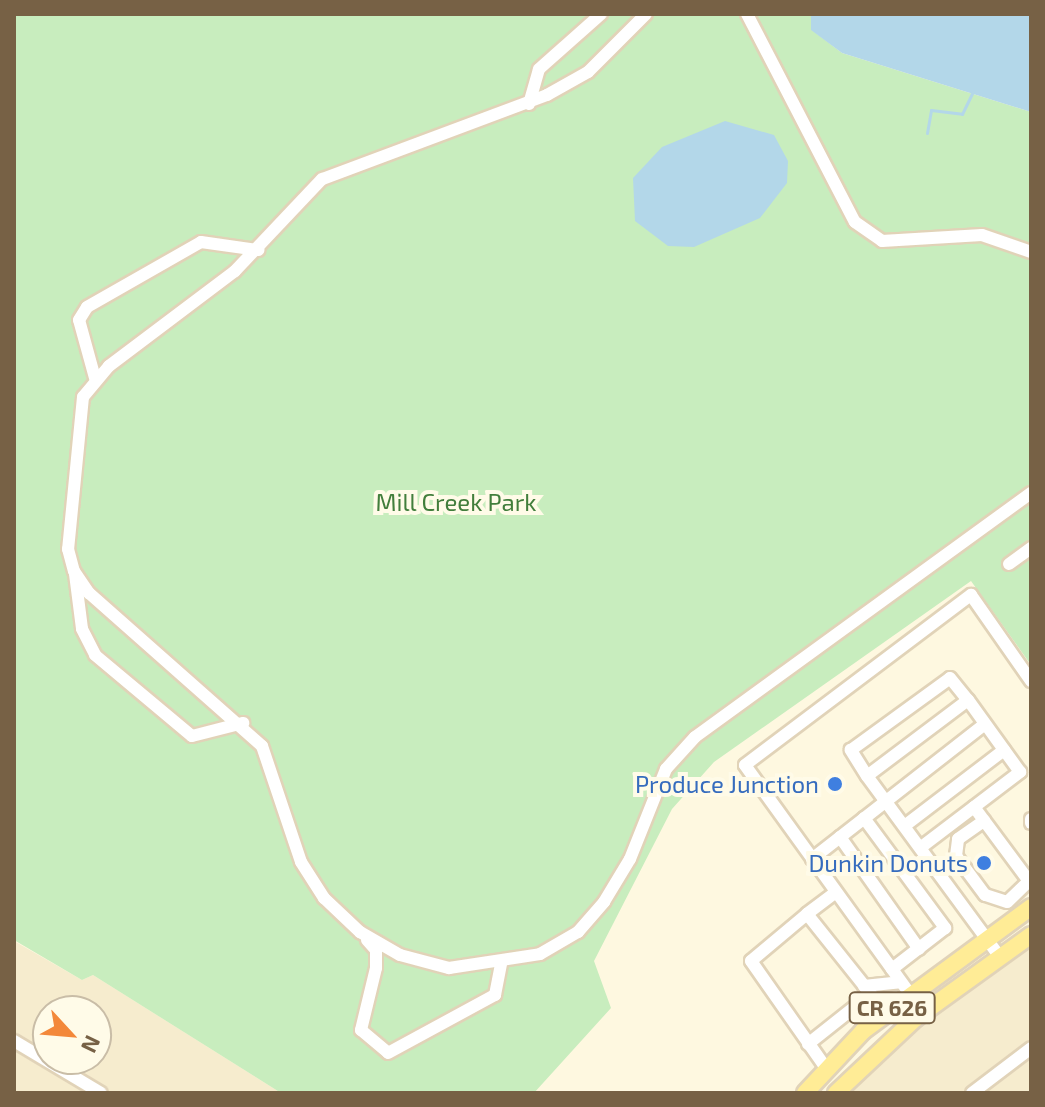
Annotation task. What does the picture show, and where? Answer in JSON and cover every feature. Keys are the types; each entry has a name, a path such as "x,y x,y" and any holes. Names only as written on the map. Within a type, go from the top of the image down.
{"main road":[{"name":"CR 626","path":"805,1093 826,1068 886,1013 905,988 988,938 1031,907"},
{"name":"CR 626","path":"836,1093 916,1018 1031,935"}],"street":[{"path":"529,104 539,69 601,14"},
{"path":"243,723 192,736 95,655 82,629 68,549 75,418 95,378 258,250 322,179 529,104 588,72 646,14"},
{"path":"747,14 855,222 882,241 982,235 1031,252"},
{"path":"95,378 79,320 87,307 201,242 258,250"},
{"path":"360,932 400,955 449,968 501,964 540,954 595,912 630,859 666,769 695,737 1031,493"},
{"path":"1009,564 1031,548"},
{"path":"74,571 89,593 243,723 262,746 301,862 376,950 361,1030 388,1053 495,995 501,964"},
{"path":"905,988 745,765 971,595 1031,681"},
{"path":"924,845 1020,772 950,678 851,750 867,776 924,845 1000,957"},
{"path":"867,776 968,700"},
{"path":"812,859 985,724"},
{"path":"907,824 1004,750"},
{"path":"974,807 1029,881 1007,902 985,895 956,856 958,839 984,821"},
{"path":"864,818 944,926 892,969"},
{"path":"840,837 919,949"},
{"path":"826,1068 751,961 836,892"},
{"path":"807,914 886,1013"},
{"path":"808,1044 867,990 905,988"},
{"path":"14,1041 101,1093"},
{"path":"972,1093 1031,1048"}],"shaded area":[{"path":"1031,935 1031,1093 837,1093 865,1062"},
{"path":"14,941 82,980 93,975 281,1093 14,1093"}],"green space":[{"name":"Mill Creek Park","path":"14,14 811,14 812,30 842,53 1031,112 1031,665 971,581 714,762 672,809 594,961 611,1008 534,1093 281,1093 93,975 82,980 14,940"}],"water":[{"path":"811,14 1031,14 1031,112 842,53 811,30"},
{"path":"725,121 774,135 788,161 787,183 760,218 694,247 668,246 635,221 633,178 662,147"}],"waterway":[{"path":"927,133 931,110 962,114 973,91"}],"place":[{"name":"Produce Junction","path":"835,784"},
{"name":"Dunkin Donuts","path":"984,863"}]}
